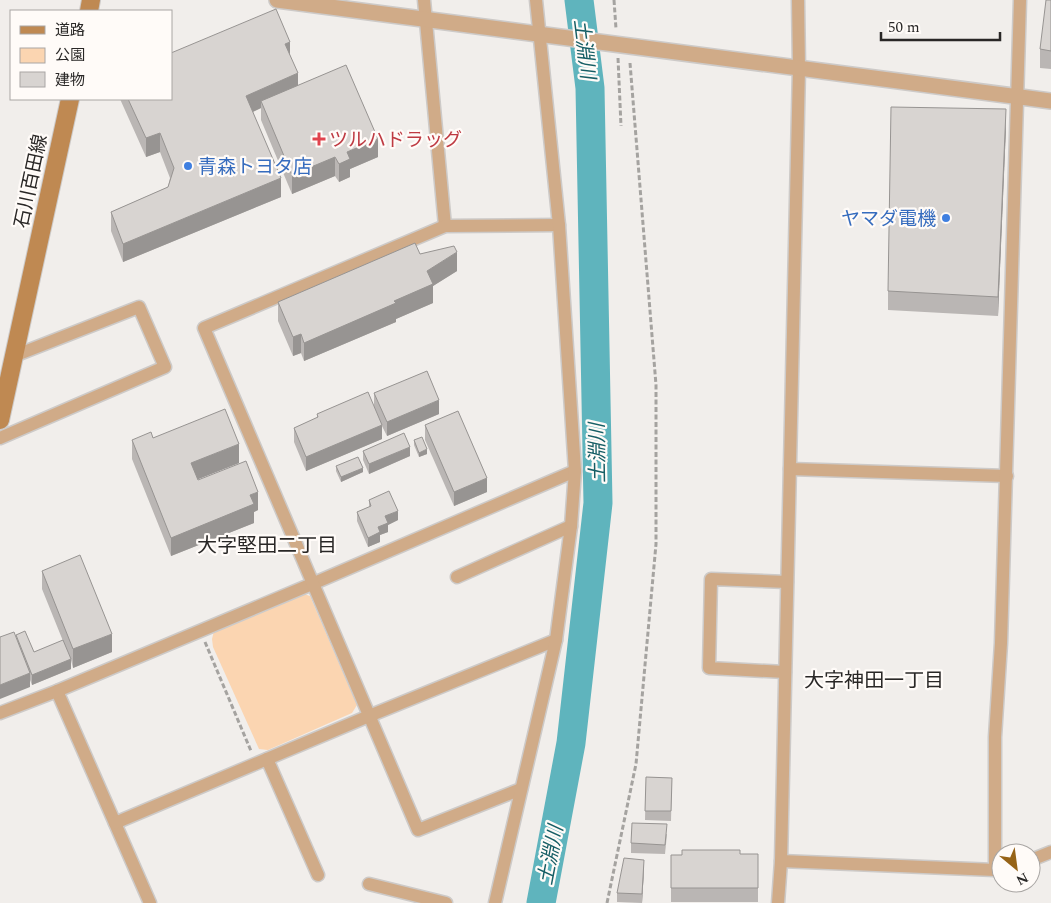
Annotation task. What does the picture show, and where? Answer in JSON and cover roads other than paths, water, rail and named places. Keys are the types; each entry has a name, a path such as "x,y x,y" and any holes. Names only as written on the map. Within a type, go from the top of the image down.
{"main road":[{"name":"石川百田線","path":"0,420 70,100"}],"street":[{"path":"277,0 1051,101"},
{"path":"424,0 445,226"},
{"path":"495,903 556,640 571,526 575,472 544,34 536,0"},
{"path":"778,903 781,861 799,68 798,0"},
{"path":"997,843 995,737 1001,644 1020,0"},
{"path":"521,789 418,830 204,328 445,226 559,225"},
{"path":"0,438 165,367 139,307 14,356"},
{"path":"790,469 1006,476"},
{"path":"0,713 57,691 575,472"},
{"path":"457,577 571,526"},
{"path":"785,672 708,668 711,579 787,582"},
{"path":"115,823 556,640"},
{"path":"57,691 150,903"},
{"path":"262,761 318,875"},
{"path":"781,861 991,869"},
{"path":"369,884 446,903"}],"waterway":[{"name":"土淵川","path":"541,903 571,743 598,503 590,88 579,0"}],"place":[{"name":"ツルハドラッグ","path":"319,139"},
{"name":"青森トヨタ店","path":"188,166"},
{"name":"ヤマダ電機","path":"946,218"}],"district":[{"name":"大字堅田二丁目","path":"267,545"},
{"name":"大字神田一丁目","path":"874,680"}]}
